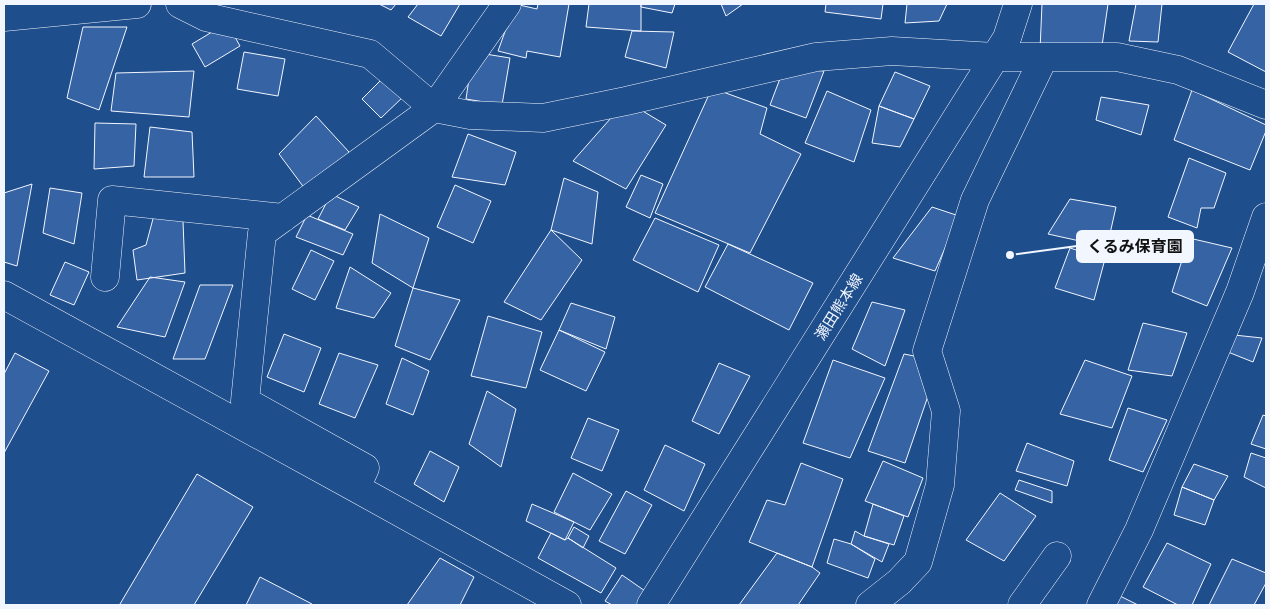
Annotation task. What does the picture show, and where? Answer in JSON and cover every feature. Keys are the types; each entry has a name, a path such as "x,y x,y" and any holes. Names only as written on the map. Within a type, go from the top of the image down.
{"street":[{"path":"4,17 137,4"},
{"path":"180,4 206,17 370,54 434,108 470,115 543,118 626,101 816,57 892,51 995,57 1117,57 1178,70 1266,105"},
{"path":"356,488 365,468 245,401 262,233 434,108 507,4"},
{"name":"瀬田熊本線","path":"651,605 1007,38 1018,4"},
{"path":"870,605 899,582 918,562 940,485 946,412 927,351 975,200 1044,57"},
{"path":"106,277 112,200 283,218"},
{"path":"1101,605 1139,530 1240,292 1266,217"},
{"path":"4,295 567,605"},
{"path":"1022,605 1057,556"}],"building":[{"path":"379,4 396,4 391,10"},
{"path":"418,4 460,4 441,36 408,17"},
{"path":"515,4 537,9 538,4 569,4 560,57 527,51 526,58 498,51"},
{"path":"589,4 641,4 641,31 586,27"},
{"path":"641,4 675,4 672,13 641,7"},
{"path":"721,4 743,4 726,16"},
{"path":"826,4 883,4 881,19 825,12"},
{"path":"907,4 947,4 939,21 905,23"},
{"path":"1042,4 1108,4 1101,53 1040,50"},
{"path":"1136,4 1162,4 1158,42 1129,41"},
{"path":"1254,4 1266,4 1266,72 1228,52"},
{"path":"227,23 240,46 205,67 192,44"},
{"path":"83,27 127,27 99,110 67,98"},
{"path":"632,31 674,32 666,68 625,57"},
{"path":"244,52 285,59 278,96 237,89"},
{"path":"473,52 510,58 502,105 466,99"},
{"path":"784,68 824,71 806,118 770,105"},
{"path":"194,71 189,117 111,111 116,73"},
{"path":"895,72 930,86 914,119 879,106"},
{"path":"385,76 404,96 381,118 362,99"},
{"path":"712,88 767,108 760,134 801,154 750,253 655,213"},
{"path":"1192,90 1266,125 1266,131 1250,170 1174,140"},
{"path":"827,91 871,110 854,162 805,143"},
{"path":"1101,97 1149,105 1141,135 1096,120"},
{"path":"626,101 666,125 626,189 573,161"},
{"path":"879,106 914,119 900,147 872,143"},
{"path":"316,116 349,152 311,197 279,154"},
{"path":"95,123 136,124 134,166 94,169"},
{"path":"150,127 192,132 194,177 144,177"},
{"path":"468,134 516,152 505,185 452,177"},
{"path":"1189,158 1226,173 1214,208 1201,208 1197,228 1168,217"},
{"path":"641,175 663,184 650,218 626,207"},
{"path":"564,178 598,192 592,244 551,230"},
{"path":"32,184 17,266 4,262 4,193"},
{"path":"455,185 491,201 473,243 437,227"},
{"path":"50,188 82,193 74,244 43,233"},
{"path":"331,194 359,207 345,230 318,219"},
{"path":"1070,199 1116,207 1107,247 1048,234"},
{"path":"932,207 959,216 935,271 893,258"},
{"path":"380,214 429,238 413,288 372,263"},
{"path":"154,215 183,221 185,273 137,280 133,250 146,245"},
{"path":"307,215 353,234 343,255 296,237"},
{"path":"655,218 719,245 698,292 633,260"},
{"path":"551,230 582,260 541,320 504,302"},
{"path":"1189,238 1232,248 1207,306 1172,292"},
{"path":"728,244 813,283 789,330 705,287"},
{"path":"1070,248 1105,259 1094,300 1055,288"},
{"path":"311,250 334,261 315,300 292,289"},
{"path":"65,262 89,272 74,305 50,295"},
{"path":"350,267 391,293 374,318 336,308"},
{"path":"150,277 185,282 165,337 117,327"},
{"path":"200,285 233,285 205,359 173,359"},
{"path":"413,288 460,300 430,360 395,346"},
{"path":"872,302 905,310 885,366 852,349"},
{"path":"571,303 615,317 606,349 559,330"},
{"path":"488,316 542,332 526,388 471,376"},
{"path":"1143,323 1187,333 1172,376 1128,370"},
{"path":"559,330 605,352 586,391 540,370"},
{"path":"284,334 321,348 304,392 267,377"},
{"path":"1234,335 1262,338 1253,362 1228,352"},
{"path":"15,353 49,371 4,453 4,374"},
{"path":"339,353 378,365 355,418 319,404"},
{"path":"904,354 919,357 929,393 905,463 868,451"},
{"path":"402,358 429,371 413,415 386,404"},
{"path":"833,360 885,378 850,458 803,443"},
{"path":"1085,360 1132,376 1112,428 1060,414"},
{"path":"719,363 750,376 719,434 692,421"},
{"path":"487,391 516,409 501,467 469,444"},
{"path":"1128,408 1167,420 1143,472 1109,460"},
{"path":"1263,415 1266,416 1266,449 1251,444"},
{"path":"588,418 619,430 602,471 571,458"},
{"path":"1027,443 1074,461 1067,486 1016,471"},
{"path":"665,445 705,464 684,511 644,490"},
{"path":"430,451 459,467 444,502 414,484"},
{"path":"1251,453 1266,458 1266,488 1244,477"},
{"path":"883,461 923,478 908,517 865,501"},
{"path":"801,463 843,479 812,567 749,542 767,500 785,505"},
{"path":"1194,464 1228,476 1214,500 1182,487"},
{"path":"573,473 612,494 590,530 554,512"},
{"path":"197,474 253,507 194,605 120,604"},
{"path":"1019,480 1052,491 1052,503 1015,490"},
{"path":"1182,487 1214,500 1205,525 1174,515"},
{"path":"626,491 652,505 625,554 599,541"},
{"path":"1000,493 1036,516 1004,561 966,540"},
{"path":"532,504 574,522 565,540 526,521"},
{"path":"873,504 904,516 894,545 864,536"},
{"path":"574,527 589,536 583,548 568,538"},
{"path":"855,531 889,544 882,562 851,544"},
{"path":"551,533 565,540 568,538 616,568 601,593 538,558"},
{"path":"834,539 851,544 875,559 868,578 827,563"},
{"path":"1167,543 1211,564 1192,605 1178,605 1143,587"},
{"path":"777,553 812,567 820,573 798,605 739,605"},
{"path":"440,558 474,577 460,605 407,605"},
{"path":"1232,559 1266,573 1266,583 1254,605 1209,605"},
{"path":"622,575 648,593 638,605 612,605 605,601"},
{"path":"260,577 312,604 246,605"},
{"path":"1118,595 1138,605 1113,605"}],"place":[{"name":"くるみ保育園","path":"1010,255"}]}
